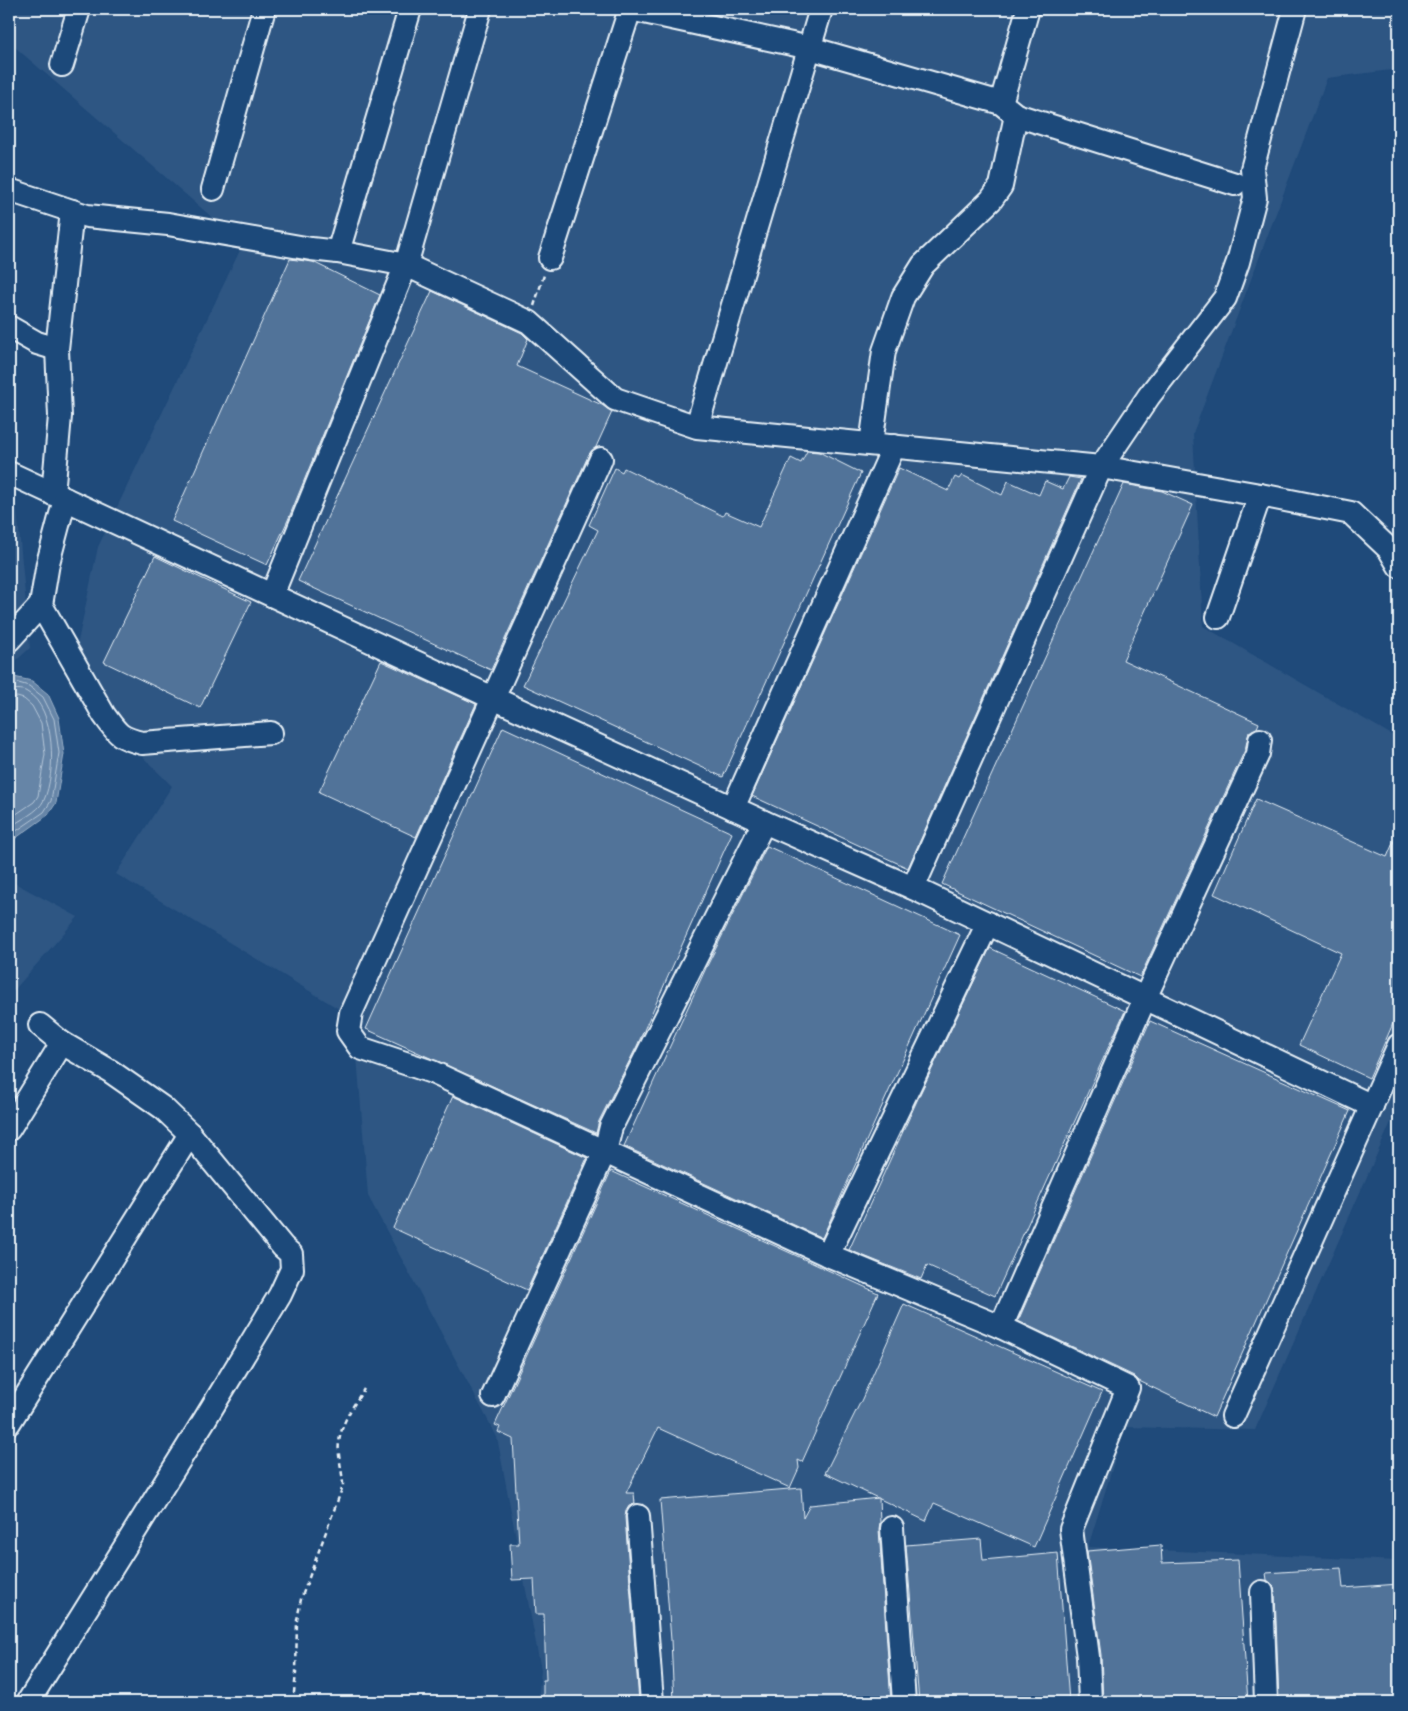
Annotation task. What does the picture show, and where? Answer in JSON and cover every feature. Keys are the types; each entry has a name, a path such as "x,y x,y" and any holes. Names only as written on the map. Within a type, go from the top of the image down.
{"street":[{"path":"62,65 79,9"},
{"path":"213,189 264,9"},
{"path":"338,252 410,9"},
{"path":"272,595 406,266 480,9"},
{"path":"550,258 630,9 810,48 1009,109 1235,184"},
{"path":"700,416 821,9"},
{"path":"871,444 884,351 903,297 923,265 991,200 1001,186 1009,109 1028,9"},
{"path":"913,888 1101,467 1149,396 1225,298 1238,262 1255,198 1252,169 1295,9"},
{"path":"9,190 87,216 168,224 338,252 406,266 530,322 615,399 697,427 1101,467 1351,513 1389,549 1399,566"},
{"path":"9,640 41,605 59,497 60,416 57,349 72,211"},
{"path":"9,326 37,343 57,349"},
{"path":"733,808 894,446"},
{"path":"601,458 351,1013 348,1031 360,1048 432,1072 828,1255 1001,1327 1128,1388 1072,1529 1088,1656 1090,1702"},
{"path":"9,473 493,698 913,888 1372,1106"},
{"path":"1218,617 1260,495"},
{"path":"41,605 104,715 123,738 142,743 271,733"},
{"path":"1001,1327 1145,998 1258,754 1260,740"},
{"path":"493,1396 605,1151 610,1127 764,822"},
{"path":"828,1255 988,923"},
{"path":"28,1702 206,1419 280,1295 292,1269 291,1254 283,1247 190,1134 163,1108 110,1071 62,1043 40,1025"},
{"path":"9,1129 62,1043"},
{"path":"1233,1416 1399,1045"},
{"path":"9,1423 190,1134"},
{"path":"638,1516 652,1702"},
{"path":"892,1528 904,1702"},
{"path":"1262,1592 1266,1702"}],"path":[{"path":"530,322 550,258"},
{"path":"293,1702 296,1673 297,1620 301,1599 343,1486 338,1444 347,1416 364,1389"}],"shaded area":[{"path":"9,9 1399,9 1399,69 1327,78 1193,433 1203,626 1399,739 1399,1104 1255,1430 1125,1427 1088,1547 1399,1561 1399,1702 538,1702 541,1670 497,1437 368,1196 354,1018 116,874 172,786 69,684 98,547 243,244 9,42"},
{"path":"9,505 17,509 30,648 9,667"},
{"path":"9,880 78,917 9,996"}],"water":[{"path":"14,677 32,681 48,694 59,718 64,754 56,803 48,815 9,843 9,680"}],"building":[{"path":"290,259 313,262 380,295 288,520 267,565 172,521"},
{"path":"432,291 522,333 528,339 517,366 602,405 612,412 596,447 589,454 491,670 298,581"},
{"path":"807,451 819,452 861,473 723,777 523,685 598,530 589,525 615,468 622,472 624,468 723,516 725,512 759,527 791,458 801,463"},
{"path":"899,468 948,491 955,477 959,479 962,475 1002,495 1008,481 1039,495 1045,481 1063,489 1069,477 1081,479 908,868 752,796"},
{"path":"1124,484 1162,491 1193,505 1123,660 1259,723 1257,728 1249,732 1245,750 1140,977 942,884"},
{"path":"155,556 251,602 200,708 104,662"},
{"path":"381,661 476,704 416,837 319,792"},
{"path":"503,727 732,833 637,1046 599,1121 596,1133 366,1029"},
{"path":"1256,799 1387,857 1399,829 1399,1010 1369,1078 1299,1045 1341,953 1214,894"},
{"path":"767,846 960,935 822,1238 624,1146 706,968"},
{"path":"990,948 1125,1011 995,1296 927,1265 921,1279 849,1250 920,1094"},
{"path":"1150,1021 1350,1111 1214,1417 1139,1381 1134,1376 1018,1321"},
{"path":"453,1096 587,1158 527,1290 393,1228"},
{"path":"611,1171 878,1293 802,1462 798,1460 799,1468 790,1488 658,1428 626,1493 634,1493 635,1504 629,1506 625,1517 639,1702 543,1702 543,1680 546,1680 544,1614 536,1614 534,1579 512,1580 510,1544 519,1544 513,1439 498,1432 500,1427 495,1425"},
{"path":"904,1304 1102,1392 1034,1547 934,1503 926,1521 825,1473 862,1399"},
{"path":"801,1488 803,1518 810,1505 879,1498 879,1529 891,1702 674,1702 660,1500"},
{"path":"981,1539 983,1560 1058,1553 1069,1702 919,1702 906,1545"},
{"path":"1161,1545 1162,1563 1238,1560 1248,1702 1103,1702 1101,1655 1087,1551"},
{"path":"1341,1568 1343,1588 1399,1584 1399,1702 1279,1702 1275,1592 1273,1585 1267,1580 1266,1573"}]}
